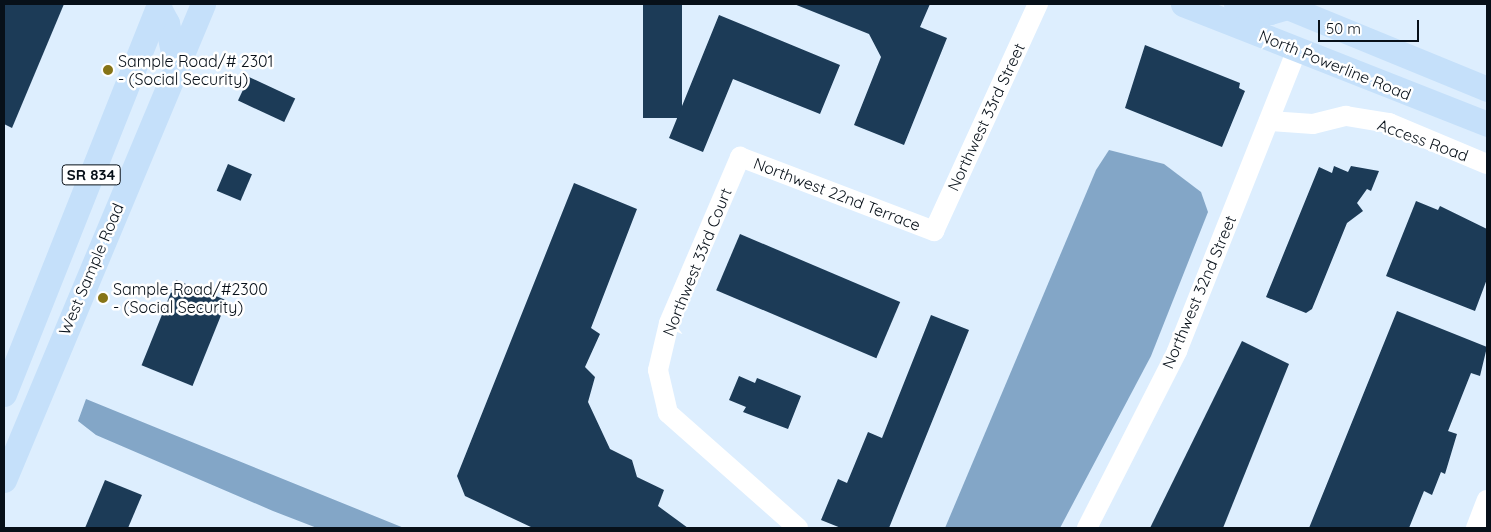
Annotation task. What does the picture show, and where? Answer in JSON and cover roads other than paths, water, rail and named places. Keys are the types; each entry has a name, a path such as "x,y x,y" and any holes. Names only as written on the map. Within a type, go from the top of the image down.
{"main road":[{"name":"West Sample Road","path":"4,480 203,4"},
{"name":"North Powerline Road","path":"1183,4 1487,124"},
{"path":"1236,4 1270,12 1283,5 1314,10 1487,89"},
{"name":"West Sample Road","path":"4,394 166,5"},
{"path":"166,5 193,26"},
{"path":"166,5 176,67"}],"street":[{"name":"Northwest 33rd Street","path":"934,231 1038,4"},
{"name":"Northwest 32nd Street","path":"1087,528 1177,351 1297,50"},
{"name":"Access Road","path":"1270,121 1313,124 1346,116 1389,124 1487,164"},
{"name":"Northwest 22nd Terrace","path":"740,157 934,231"},
{"name":"Northwest 33rd Court","path":"740,157 669,323 658,370 668,413 798,528"},
{"path":"1476,528 1487,500"}],"water":[{"path":"1109,150 1164,164 1201,192 1208,212 1151,356 1060,528 945,528 1096,170"},
{"path":"86,399 404,528 317,528 273,511 96,435 78,421"}],"place":[{"name":"Sample Road/# 2301 - (Social Security)","path":"108,70"},
{"name":"Sample Road/#2300 - (Social Security)","path":"103,298"}]}
